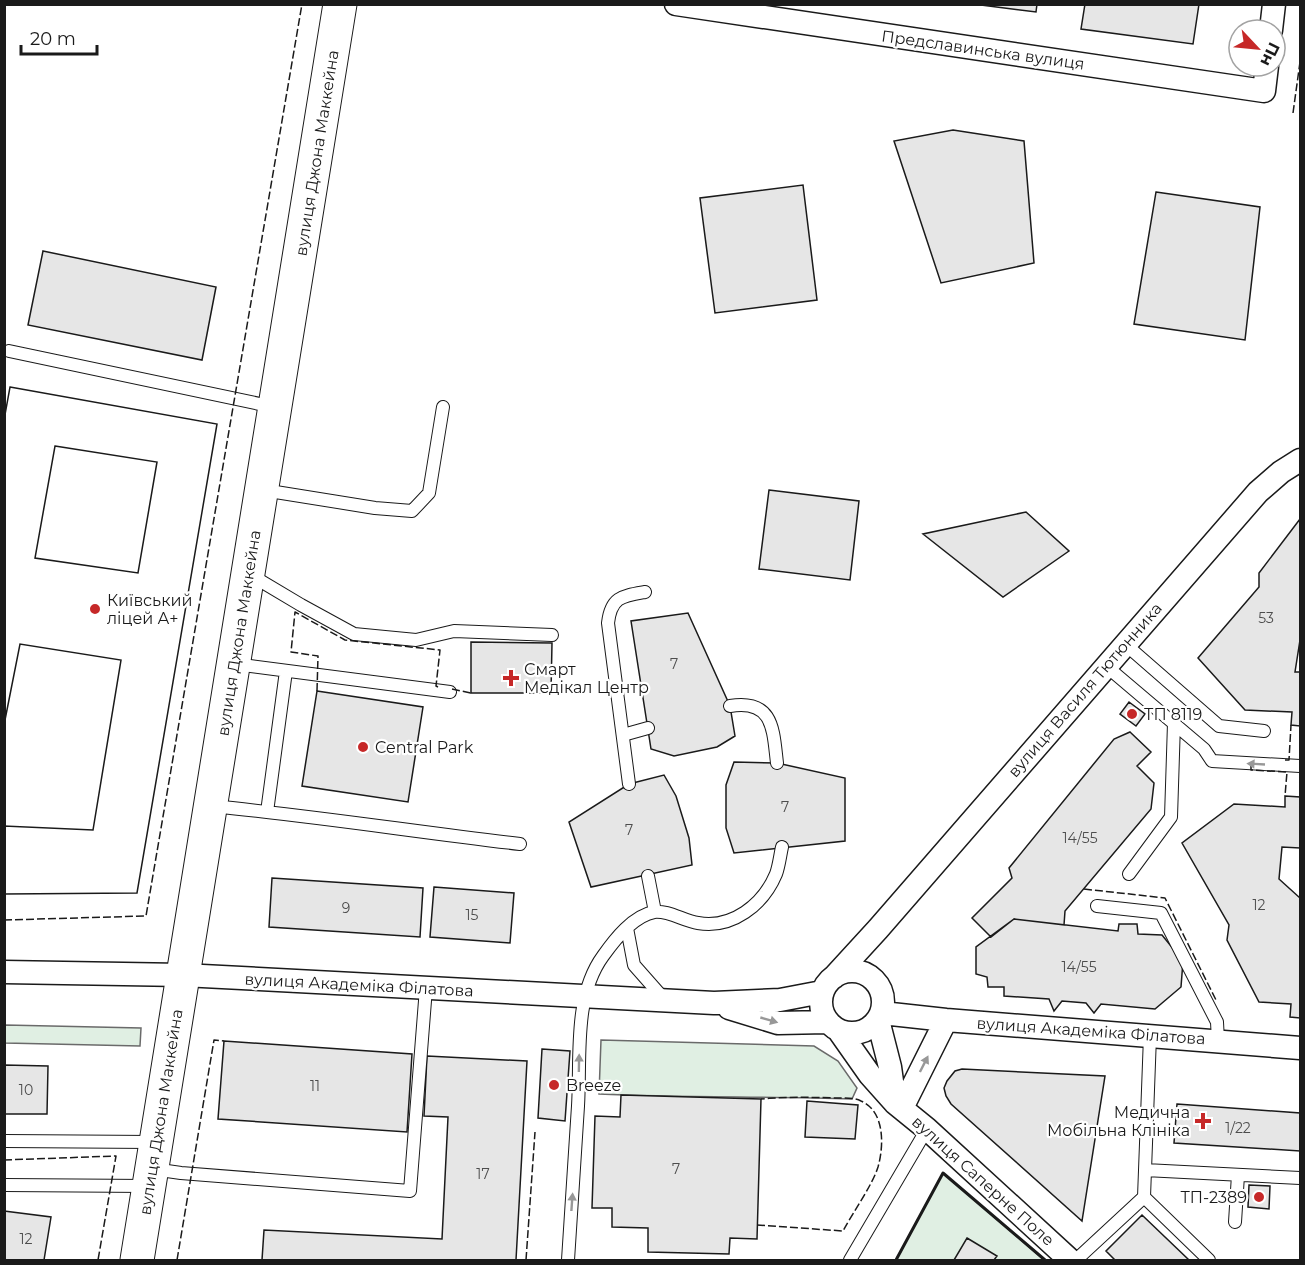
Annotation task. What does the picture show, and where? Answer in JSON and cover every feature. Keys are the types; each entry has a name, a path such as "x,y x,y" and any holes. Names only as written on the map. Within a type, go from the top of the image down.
{"street":[{"name":"вулиця Джона Маккейна","path":"137,1260 340,4"},
{"name":"Предславинська вулиця","path":"676,4 1264,92 1266,78"},
{"name":"вулиця Василя Тютюнника","path":"828,985 1258,492 1281,472 1300,460"},
{"path":"872,978 878,929"},
{"path":"853,970 863,972 872,978 882,993 884,1003 880,1016 870,1028 861,1032 850,1033 833,1026 822,1012 821,1002 828,985 843,972 853,970"},
{"name":"вулиця Академіка Філатова","path":"4,972 183,975 714,1003 780,1000 828,985"},
{"name":"вулиця Академіка Філатова","path":"714,1003 778,1023 833,1026"},
{"path":"880,1016 898,1105"},
{"name":"вулиця Академіка Філатова","path":"880,1016 1300,1048"},
{"path":"898,1105 946,1020"},
{"name":"вулиця Саперне Поле","path":"833,1026 870,1076 898,1105 1070,1260"}],"lane":[{"path":"9,351 276,408"},
{"path":"262,490 375,508 412,511 429,493 443,407"},
{"path":"248,573 354,634 416,640 454,631 552,635"},
{"path":"630,784 608,623 609,611 615,601 624,596 645,592"},
{"path":"1125,644 1219,726 1264,731"},
{"path":"234,663 450,692"},
{"path":"1106,666 1204,749 1212,761 1300,766"},
{"path":"267,812 286,671"},
{"path":"730,706 742,704 756,707 768,716 773,729 777,763"},
{"path":"1129,874 1171,817 1174,723"},
{"path":"623,735 648,728"},
{"path":"211,806 520,844"},
{"path":"568,1260 580,1034 586,996 602,957 627,928 639,918 655,912 667,913 701,924 722,924 744,914 760,900 776,874 782,847"},
{"path":"648,876 655,912"},
{"path":"1097,906 1161,914 1217,1022 1218,1041"},
{"path":"627,928 634,965 664,999"},
{"path":"4,1141 153,1165 181,1173 410,1191 426,988"},
{"path":"1076,1260 1144,1197 1150,1036"},
{"path":"847,1260 927,1129"},
{"path":"4,1185 153,1165"},
{"path":"1145,1170 1300,1178"},
{"path":"1235,1222 1238,1175"},
{"path":"1144,1197 1209,1260"}],"green space":[{"path":"5,1025 141,1028 140,1046 5,1043"},
{"path":"601,1040 814,1046 838,1061 857,1088 852,1099 599,1094"},
{"path":"943,1173 1044,1260 896,1260"}],"building":[{"path":"973,4 1037,4 1036,12"},
{"path":"1085,4 1199,4 1193,44 1081,29"},
{"path":"953,130 1024,141 1034,263 941,283 894,141"},
{"path":"803,185 817,300 715,313 700,198"},
{"path":"1156,192 1260,207 1245,340 1134,324"},
{"path":"43,251 216,287 202,360 28,325"},
{"name":"Київський ліцей А+","path":"10,387 217,424 137,893 4,894 4,826 93,830 121,660 20,644 4,725 4,420","holes":["55,446 157,462 138,573 35,558"]},
{"name":"Київський ліцей А+","path":"10,387 217,424 137,893 4,894 4,826 93,830 121,660 20,644 4,725 4,420","holes":["55,446 157,462 138,573 35,558"]},
{"path":"769,490 859,501 850,580 759,569"},
{"path":"1026,512 1069,551 1003,597 923,534"},
{"path":"1300,519 1300,640 1295,672 1300,672 1300,726 1291,725 1292,712 1245,710 1198,658 1259,587 1259,573"},
{"path":"688,613 730,706 735,736 717,747 674,756 651,749 631,621"},
{"name":"Смарт Медікал Центр","path":"471,642 552,643 551,693 471,693"},
{"name":"Central Park","path":"317,691 423,707 408,802 302,786"},
{"name":"ТП 8119","path":"1129,702 1145,714 1136,726 1120,714"},
{"path":"1130,732 1151,752 1137,766 1154,783 1151,809 1065,911 1064,925 1014,919 991,937 972,918 1012,878 1009,868 1114,739"},
{"path":"734,762 777,763 845,778 845,841 734,853 726,828 726,785"},
{"path":"664,775 676,796 689,838 692,865 591,887 569,822 629,784"},
{"path":"1285,796 1300,797 1300,848 1282,847 1279,879 1300,898 1300,1018 1290,1017 1291,1004 1259,1002 1227,940 1229,925 1182,843 1234,804 1285,807"},
{"path":"272,878 423,888 420,937 269,927"},
{"path":"434,887 514,893 510,943 430,937"},
{"path":"1014,919 1118,931 1119,924 1137,924 1138,934 1162,935 1183,961 1181,987 1155,1009 1101,1004 1094,1013 1086,1003 1062,1001 1054,1011 1049,999 1004,996 1004,987 988,987 987,977 976,974 976,947"},
{"path":"224,1041 412,1054 407,1132 218,1119"},
{"name":"Breeze","path":"542,1049 570,1051 565,1121 538,1118"},
{"path":"427,1056 527,1061 516,1260 262,1260 264,1230 442,1239 448,1117 424,1116"},
{"path":"4,1065 48,1066 47,1114 4,1114"},
{"path":"962,1069 1105,1076 1082,1221 951,1104 944,1088 955,1071"},
{"path":"621,1095 761,1099 757,1239 730,1238 729,1254 648,1252 648,1228 612,1227 612,1208 592,1208 595,1116 620,1117"},
{"path":"807,1101 858,1105 855,1139 805,1137"},
{"path":"1177,1104 1300,1113 1300,1151 1174,1143"},
{"name":"ТП-2389","path":"1249,1185 1270,1186 1269,1209 1248,1207"},
{"path":"4,1211 51,1217 44,1260 4,1260"},
{"path":"1142,1215 1189,1260 1115,1260 1106,1251"},
{"path":"967,1238 997,1256 994,1260 954,1260"}],"fence":[{"path":"4,920 146,916 302,4"},
{"path":"1293,113 1300,62"},
{"path":"317,691 318,656 291,652 295,612 345,640 440,650 436,686 438,687"},
{"path":"452,689 471,693"},
{"path":"1285,760 1289,760 1291,725"},
{"path":"1251,764 1251,770 1287,772 1285,796"},
{"path":"1084,889 1165,898 1216,1000"},
{"path":"177,1260 214,1040 224,1041"},
{"path":"757,1225 843,1231 875,1174 880,1159 882,1140 879,1121 875,1113 869,1106 858,1100 806,1097 761,1099"},
{"path":"526,1260 535,1132"},
{"path":"4,1160 116,1156 98,1260"}],"wall":[{"path":"896,1260 943,1173 1045,1260"}],"place":[{"name":"Київський ліцей А+","path":"95,609"},
{"name":"Смарт Медікал Центр","path":"511,678"},
{"name":"ТП 8119","path":"1132,714"},
{"name":"Central Park","path":"363,747"},
{"name":"Breeze","path":"554,1085"},
{"name":"Медична Мобільна Клініка","path":"1203,1121"},
{"name":"ТП-2389","path":"1259,1197"}]}
